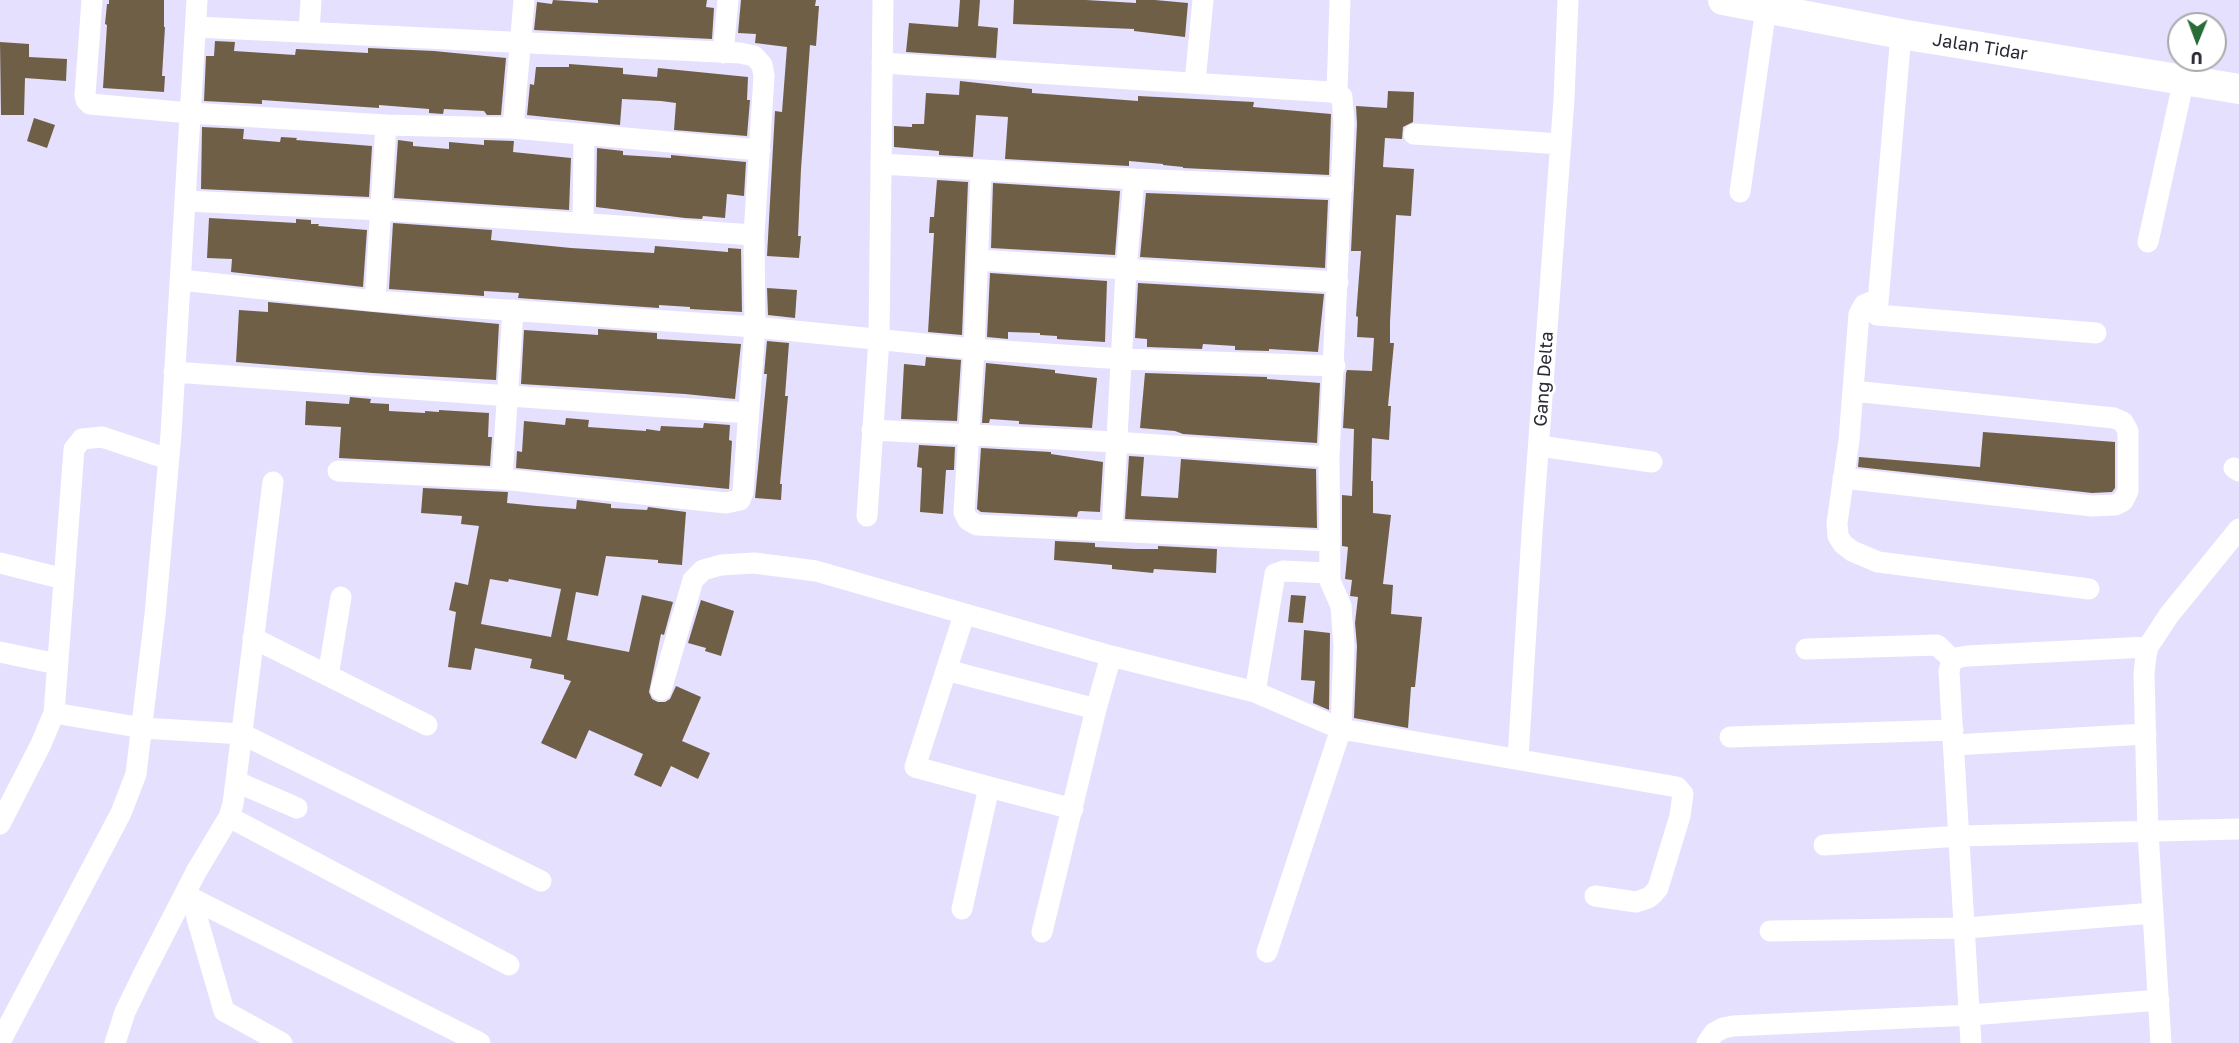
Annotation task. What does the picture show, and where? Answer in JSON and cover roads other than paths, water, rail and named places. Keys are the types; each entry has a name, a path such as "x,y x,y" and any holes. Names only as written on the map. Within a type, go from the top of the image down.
{"main road":[{"name":"Jalan Tidar","path":"1723,0 1901,34 2239,89"}],"street":[{"path":"92,0 85,95 87,102 92,104 190,113 386,125 513,128 760,150"},
{"path":"0,1042 121,813 136,774 155,615 168,459 197,0"},
{"path":"309,32 311,0"},
{"path":"513,128 524,0"},
{"path":"723,52 728,0"},
{"path":"867,516 879,339 884,0"},
{"path":"1195,82 1203,0"},
{"path":"1337,93 1340,0"},
{"name":"Gang Delta","path":"1518,759 1561,144 1568,0"},
{"path":"1740,192 1766,8"},
{"path":"196,27 723,52 754,56 762,65 764,76 754,235 755,327 743,492 740,500 733,503 502,479 338,471"},
{"path":"1877,315 1901,34"},
{"path":"882,63 1195,82 1337,93 1342,97 1344,110 1342,188 1329,458 1329,573 1332,589 1341,606 1343,618 1341,729 1267,952"},
{"path":"2148,242 2184,79"},
{"path":"375,301 386,125"},
{"path":"1414,134 1561,144"},
{"path":"583,222 584,135"},
{"path":"882,164 1134,179 1342,188"},
{"path":"981,170 974,349 964,512 970,522 978,525 1330,541"},
{"path":"1112,531 1126,270 1134,179"},
{"path":"185,201 583,222 754,235"},
{"path":"978,260 1338,282"},
{"path":"181,280 375,301 755,327 974,349 1122,359 1335,366"},
{"path":"1877,315 1876,300 1861,309 1837,523 1838,536 1852,551 1878,562 2089,589"},
{"path":"502,479 513,310"},
{"path":"1877,315 2096,333"},
{"path":"174,372 508,394 748,413"},
{"path":"1843,478 2092,506 2115,505 2123,501 2128,491 2128,431 2123,422 2114,418 1853,392"},
{"path":"873,430 1116,442 1329,458"},
{"path":"0,824 7,790 40,744 54,713 74,448 79,440 86,437 109,438 168,459"},
{"path":"1539,446 1652,462"},
{"path":"115,1043 142,975 190,897 229,817 237,782 273,482"},
{"path":"2161,1043 2148,832 2144,674 2148,647 2169,615 2239,529"},
{"path":"0,563 64,579"},
{"path":"661,690 693,580 703,570 710,567 754,563 816,571 1111,656 1255,692 1341,729 1677,787 1682,791 1683,800 1680,816 1658,888 1648,898 1636,902 1594,896"},
{"path":"1255,692 1275,574 1283,571 1329,573"},
{"path":"328,676 341,597"},
{"path":"964,615 915,767 1073,809"},
{"path":"253,638 427,725"},
{"path":"1806,649 1937,645 1953,660"},
{"path":"1953,660 1967,656 2148,647"},
{"path":"0,652 57,664"},
{"path":"1042,932 1111,656"},
{"path":"1953,660 1949,671 1971,1043"},
{"path":"946,670 1096,709"},
{"path":"54,713 143,728 242,734 541,881"},
{"path":"1730,737 1954,738 2146,734"},
{"path":"237,782 297,808"},
{"path":"962,909 989,787"},
{"path":"229,817 509,965"},
{"path":"1824,845 1960,836 2239,829"},
{"path":"190,897 224,1011 282,1043"},
{"path":"190,897 480,1043"},
{"path":"1770,931 1966,928 2153,913"},
{"path":"1707,1043 1714,1033 1733,1026 1971,1015 2159,1000"}]}
